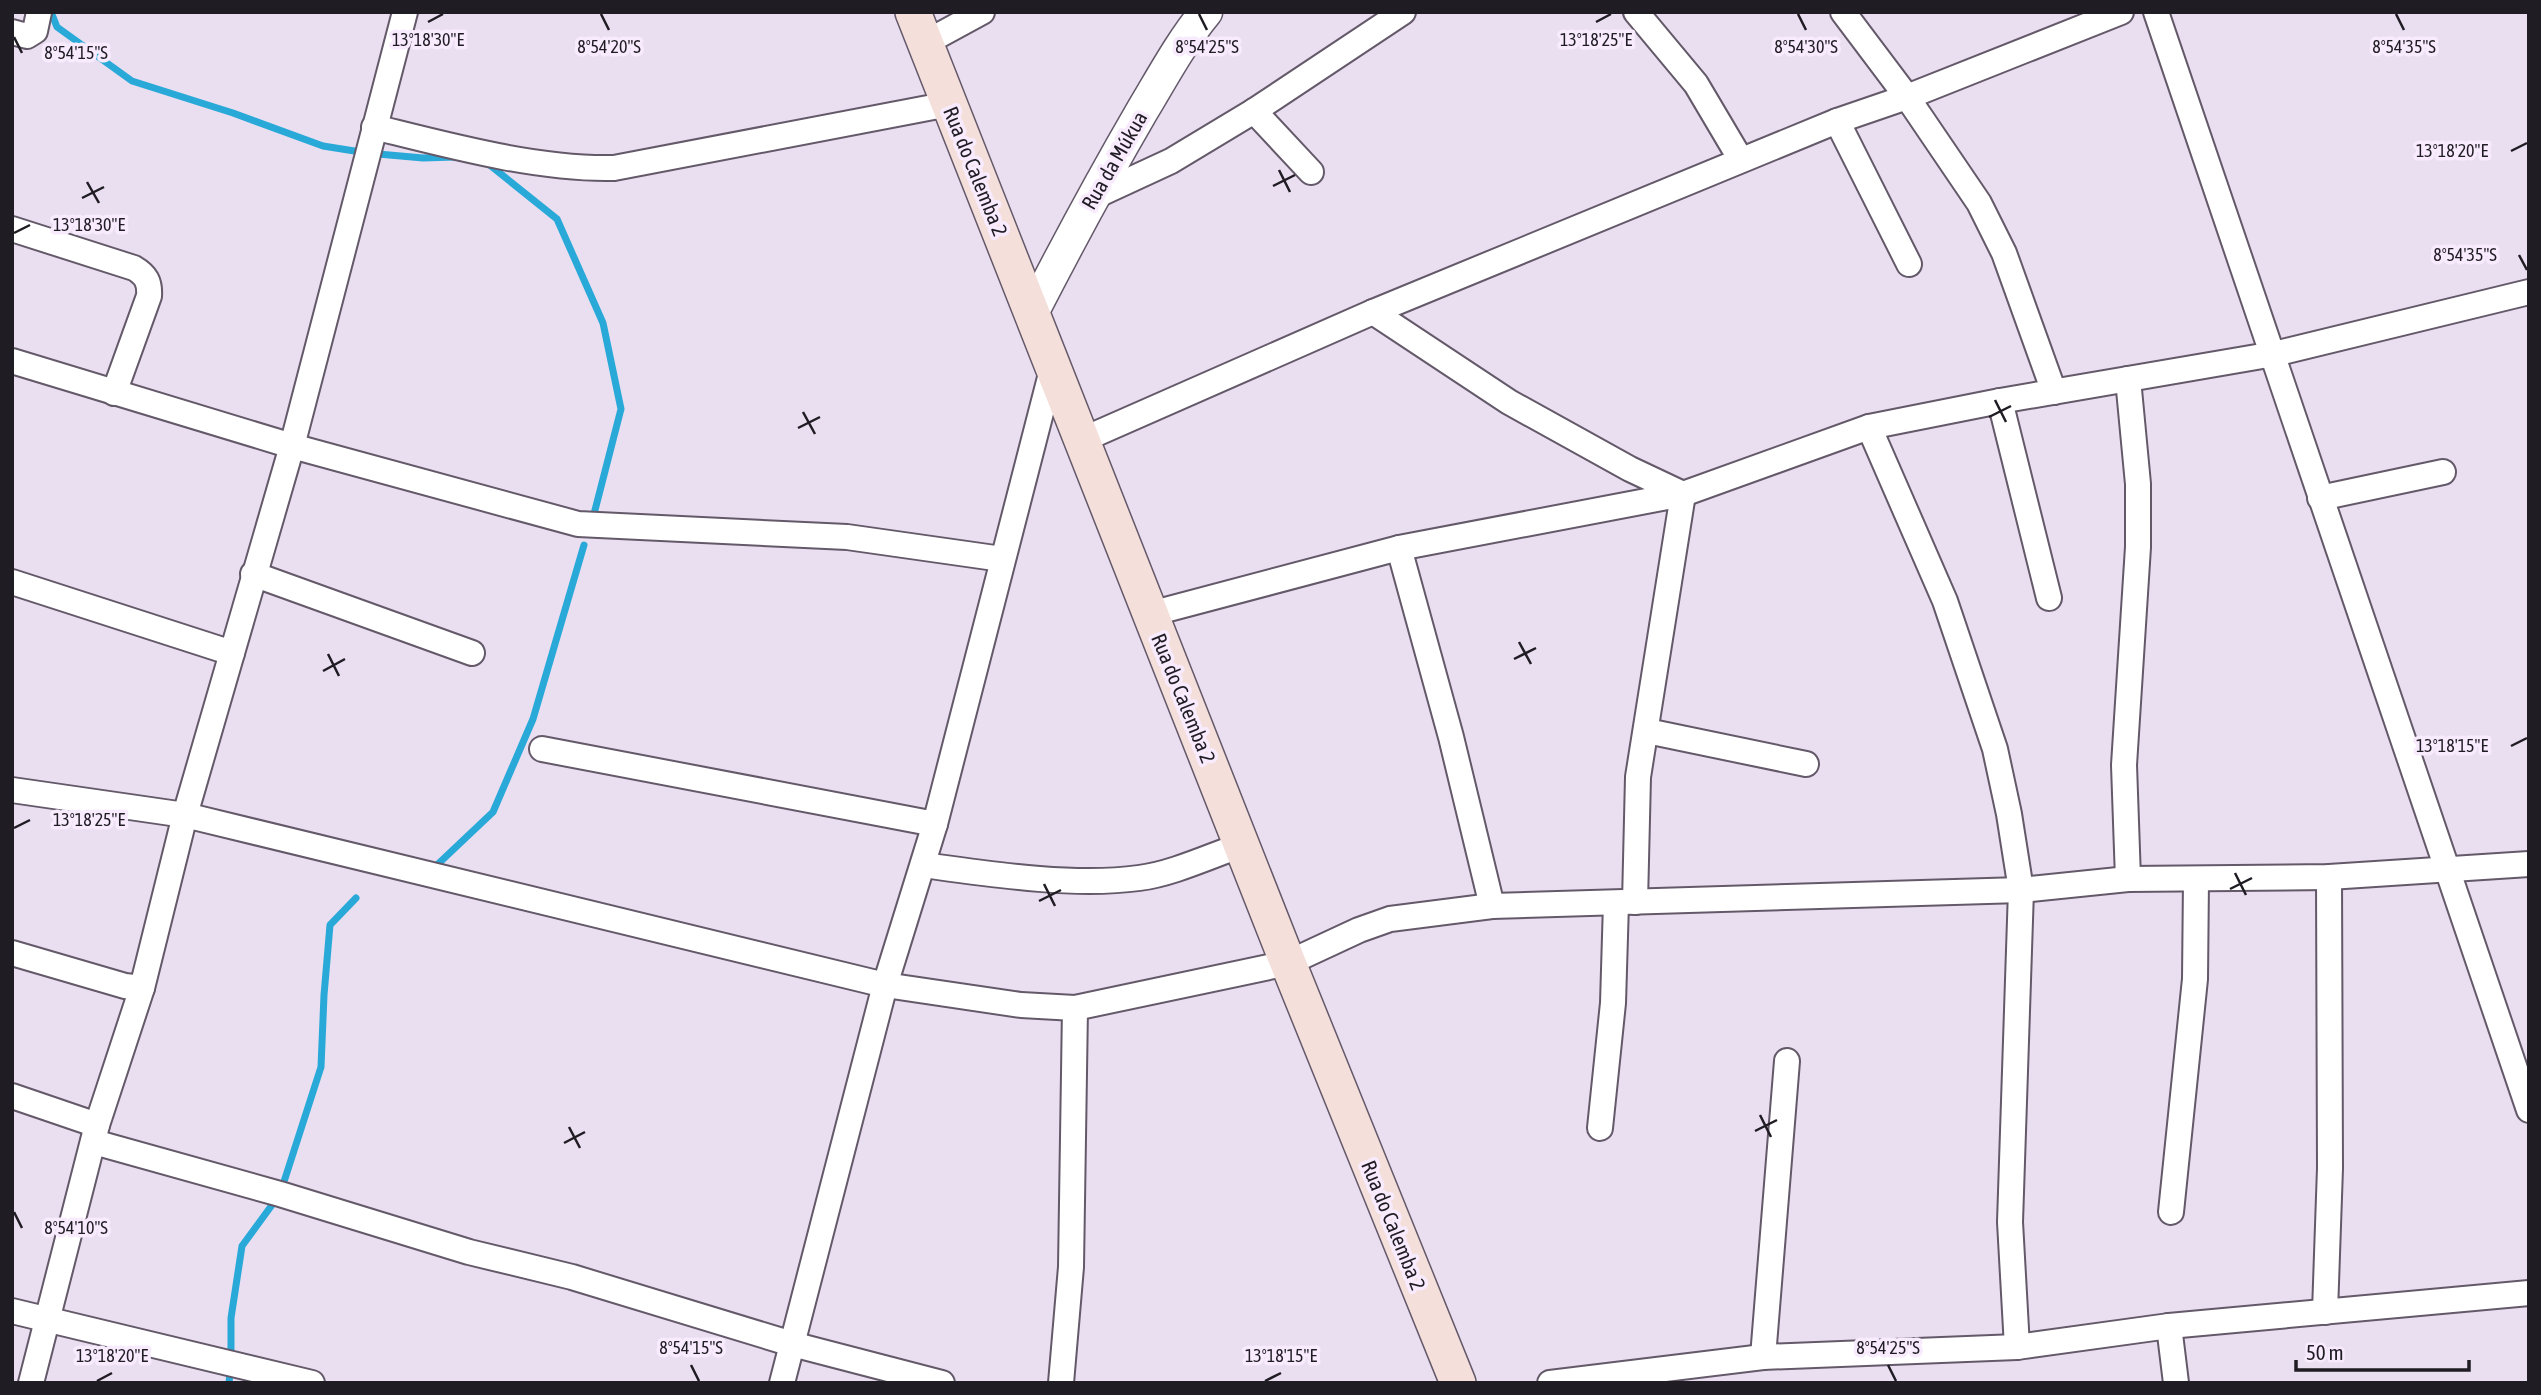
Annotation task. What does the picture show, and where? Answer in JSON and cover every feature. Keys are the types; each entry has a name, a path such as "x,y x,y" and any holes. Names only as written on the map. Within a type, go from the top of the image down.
{"main road":[{"name":"Rua do Calemba 2","path":"919,28 1288,963 1458,1383"}],"street":[{"path":"12,32 27,36 35,31 39,12"},
{"path":"31,1383 96,1134 142,988 185,815 292,446 405,12"},
{"path":"919,28 982,12"},
{"name":"Rua da Múkua","path":"1032,313 1091,198 1193,27 1206,12"},
{"path":"1091,198 1171,161 1254,111 1403,12"},
{"path":"1636,12 1696,84 1741,160"},
{"path":"1843,12 1907,97 1973,193 2004,253 2054,392"},
{"path":"1082,440 1373,312 1741,160 2121,12"},
{"path":"2156,12 2529,1111"},
{"path":"374,127 446,145 583,169 614,167 949,104"},
{"path":"1254,111 1311,173"},
{"path":"1837,121 1909,264"},
{"path":"12,229 134,268 142,272 148,280 149,296 114,393"},
{"path":"1150,614 1399,548 1683,494 1869,427 2000,401 2274,354 2529,292"},
{"path":"1373,312 1509,402 1683,494"},
{"path":"12,361 292,446 578,524 847,537 1002,559"},
{"path":"782,1383 885,985 923,866 1053,366"},
{"path":"2128,379 2138,484 2138,547 2124,765 2128,879"},
{"path":"2000,401 2049,598"},
{"path":"1869,427 1945,601 1995,749 2009,814 2021,890 2010,1222 2018,1347"},
{"path":"2320,498 2442,472"},
{"path":"1600,1128 1638,777 1683,494"},
{"path":"1399,548 1451,737 1492,906"},
{"path":"253,574 472,653"},
{"path":"12,582 232,653"},
{"path":"1647,731 1806,764"},
{"path":"542,749 934,824"},
{"path":"12,790 185,815 885,985 1021,1005 1075,1008 1288,963 1359,930 1390,919 1492,906 2021,890 2128,879 2329,877 2529,864"},
{"path":"923,866 1010,876 1106,881 1142,878 1242,845"},
{"path":"2325,1312 2330,1168 2329,877"},
{"path":"2171,1212 2195,979 2196,880"},
{"path":"12,953 125,986 142,988"},
{"path":"1060,1383 1071,1267 1075,1008"},
{"path":"1763,1357 1787,1061"},
{"path":"12,1096 96,1134 280,1194 469,1252 572,1277 792,1344 942,1383"},
{"path":"1550,1383 1763,1357 2018,1347 2168,1326 2529,1293"},
{"path":"12,1311 312,1383"},
{"path":"2168,1326 2176,1383"}],"waterway":[{"path":"51,12 57,27 132,81 233,113 323,146 423,158 455,157"},
{"path":"486,162 557,219 603,323 621,409 594,514"},
{"path":"438,864 493,812 533,719 584,545"},
{"path":"229,1383 231,1318 242,1246 280,1194 321,1067 330,925 356,898"}]}
